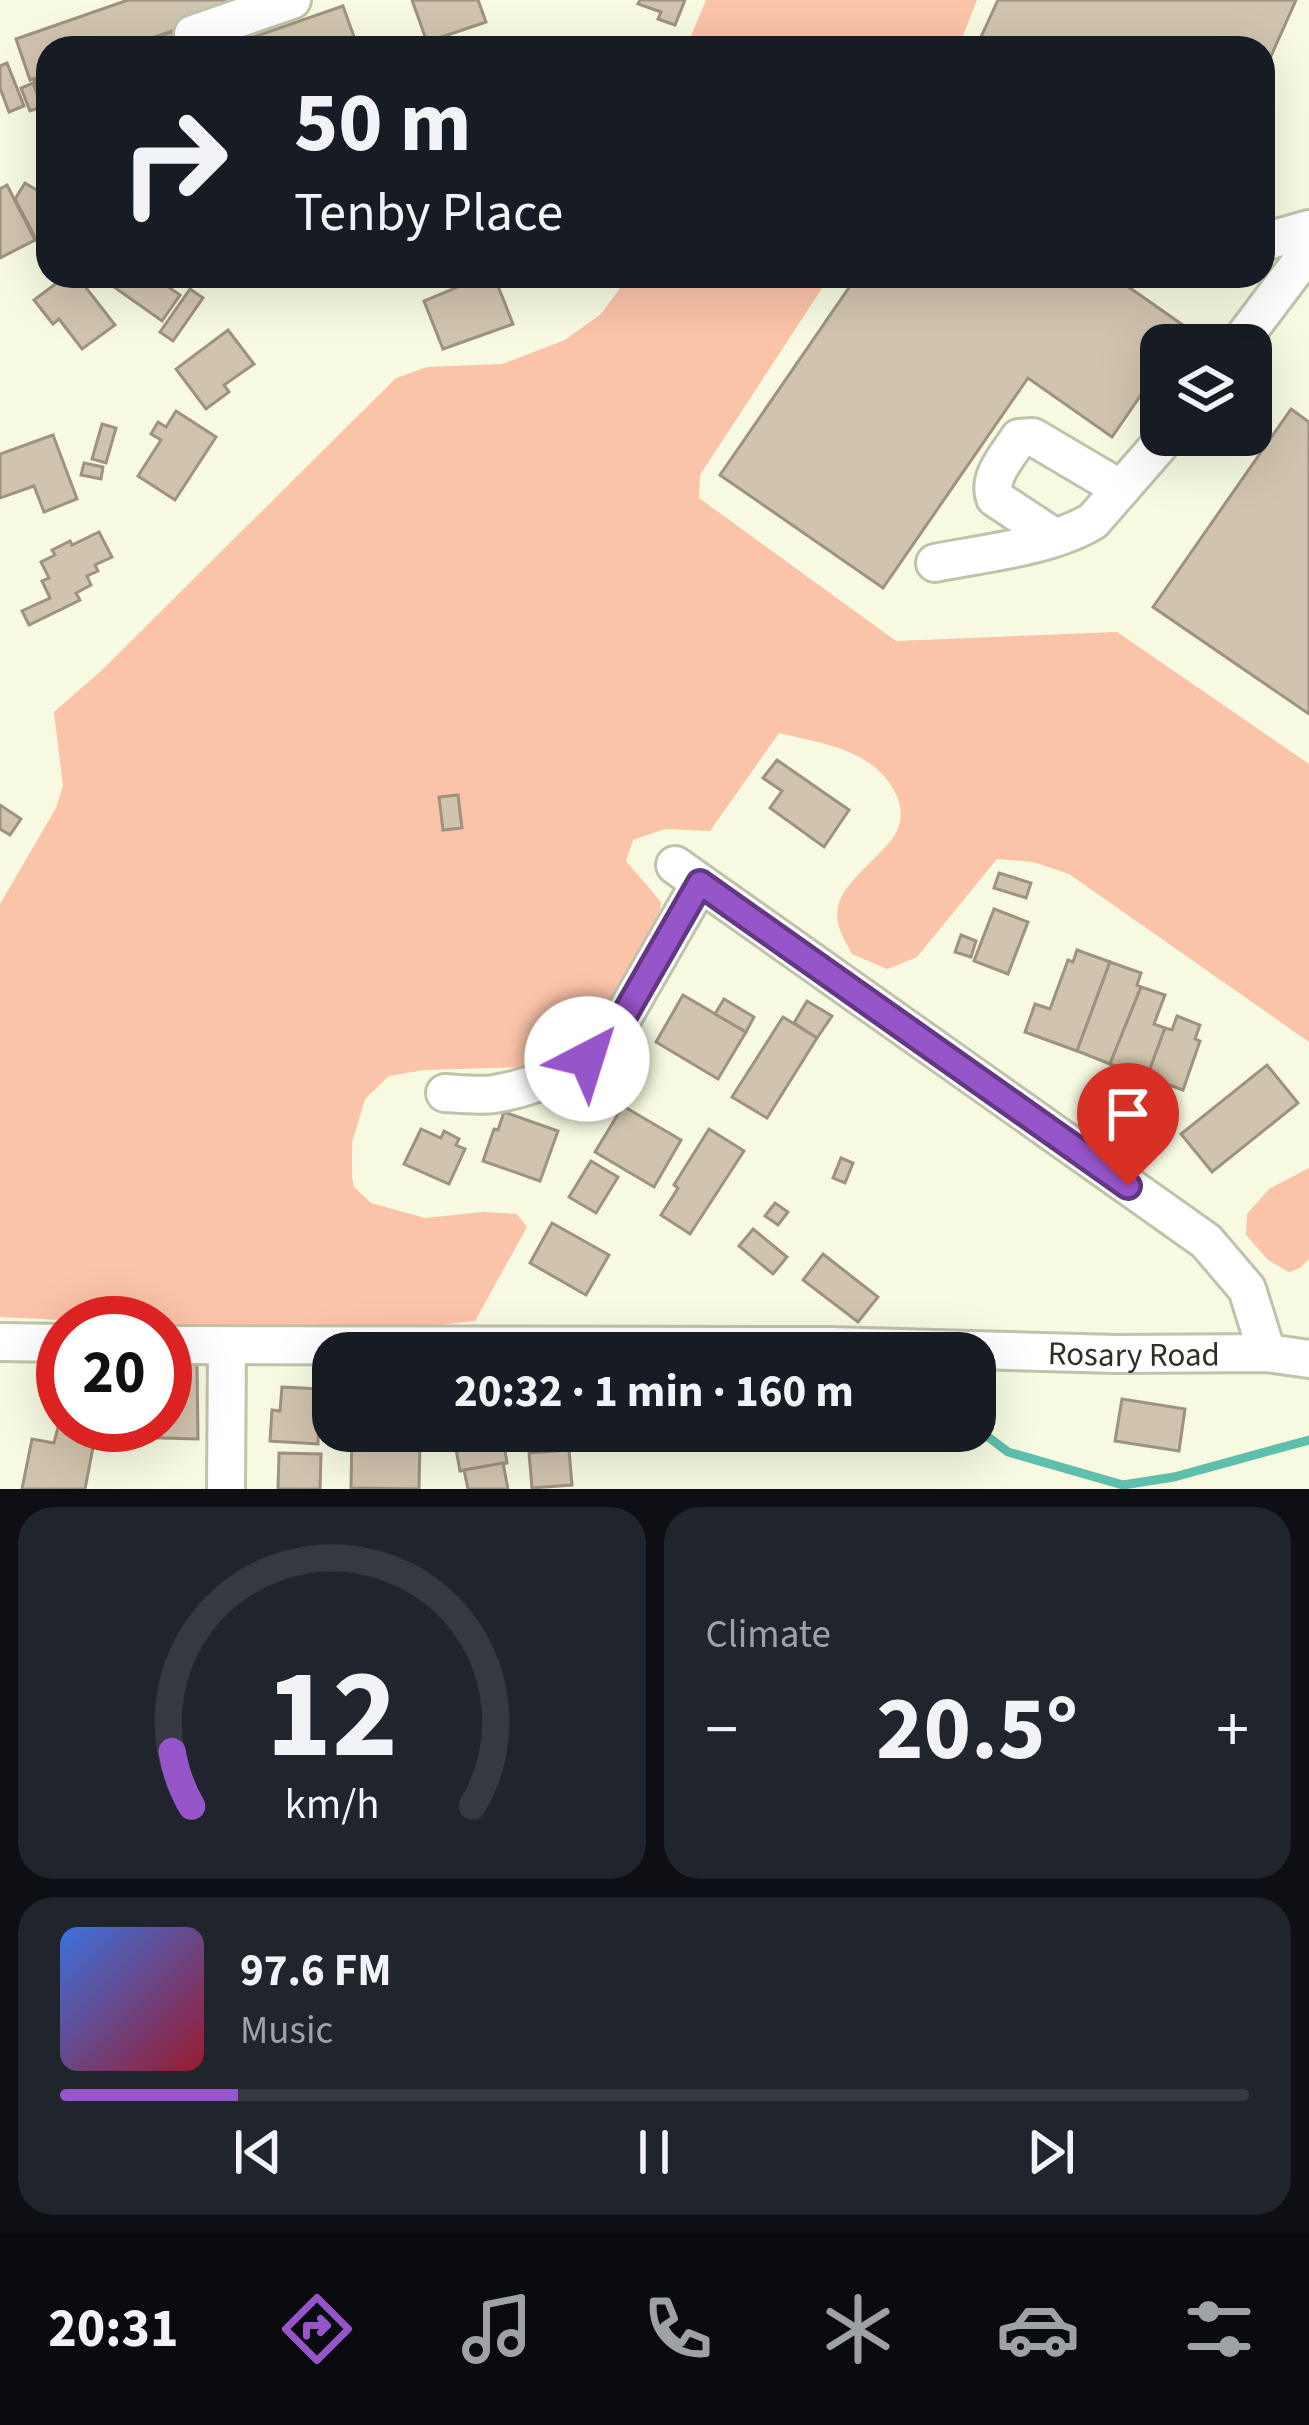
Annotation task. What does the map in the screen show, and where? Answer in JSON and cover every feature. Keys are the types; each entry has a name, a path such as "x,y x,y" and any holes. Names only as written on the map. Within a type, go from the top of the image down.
{"street":[{"path":"193,34 292,0"},
{"path":"1275,239 1309,229"},
{"path":"1254,324 1309,251"},
{"path":"1054,538 994,499 994,478 1019,437 1033,436 1121,489"},
{"path":"934,563 1054,538 1093,521 1150,456"},
{"path":"445,1093 492,1094 553,1077 610,1040 687,874 1205,1241 1247,1289 1267,1352"},
{"path":"0,1342 36,1343"},
{"name":"Rosary Road","path":"192,1345 830,1346 1117,1354 1267,1352 1309,1359"},
{"path":"226,1489 227,1346"}],"shaded area":[{"path":"706,0 977,0 963,36 691,36"},
{"path":"620,288 822,288 700,475 699,498 896,641 1117,632 1309,764 1309,1042 1069,874 1033,862 997,859 917,957 887,969 852,954 838,923 839,903 848,886 895,834 899,802 887,780 862,758 779,733 710,831 665,829 633,840 626,861 661,902 660,913 608,1009 573,1051 531,1067 424,1070 389,1076 365,1099 352,1143 352,1177 354,1187 371,1203 425,1218 517,1214 527,1227 475,1321 421,1327 192,1326 192,1296 36,1296 36,1319 0,1317 0,904 56,808 63,786 54,712 396,378 427,367 502,364 565,340 601,314"},
{"path":"1309,1168 1309,1259 1289,1272 1268,1260 1246,1235 1247,1214 1269,1189"}],"building":[{"path":"128,0 226,0 230,11 158,36 36,36 36,78 30,80 16,39"},
{"path":"412,0 478,0 486,22 445,36 425,36"},
{"path":"640,0 685,0 675,25 658,19 661,12 638,4"},
{"path":"998,0 1296,0 1275,47 1275,36 982,36"},
{"path":"343,6 354,36 257,36"},
{"path":"7,63 24,106 9,112 0,88 0,66"},
{"path":"33,83 36,109 30,111 21,88"},
{"path":"25,183 36,190 36,239 15,199"},
{"path":"7,185 35,240 0,258 0,189"},
{"path":"50,288 86,288 115,325 82,349 59,319 53,324 34,300"},
{"path":"116,288 170,288 180,295 162,321"},
{"path":"455,288 499,288 513,324 443,349 424,301"},
{"path":"849,288 1130,288 1181,324 1140,324 1140,396 1112,437 1028,378 883,588 720,475"},
{"path":"190,289 203,298 173,341 160,332"},
{"path":"228,330 254,364 224,385 229,392 206,409 176,369"},
{"path":"1291,409 1309,422 1309,714 1153,607 1258,456 1272,456 1272,436"},
{"path":"176,411 216,437 175,500 138,476 161,440 151,434 158,422 166,427"},
{"path":"102,424 116,428 106,463 92,459"},
{"path":"53,435 77,499 44,512 34,486 0,498 0,454"},
{"path":"84,463 103,467 101,479 81,475"},
{"path":"99,532 112,557 95,565 98,571 87,576 91,585 76,593 80,600 29,625 22,611 50,598 42,581 49,578 41,562 55,555 52,550"},
{"path":"777,760 849,810 824,847 770,808 782,791 763,778"},
{"path":"458,795 462,828 443,830 439,797"},
{"path":"0,805 21,819 10,835 0,829"},
{"path":"999,873 1031,883 1026,898 994,888"},
{"path":"994,909 1028,922 1008,974 974,961"},
{"path":"961,935 976,941 971,957 955,952"},
{"path":"1077,950 1110,962 1077,1051 1025,1032 1035,1004 1050,1009 1068,960 1073,962"},
{"path":"1110,962 1141,973 1137,985 1141,987 1110,1064 1077,1051"},
{"path":"1141,987 1165,995 1154,1024 1165,1028 1147,1077 1110,1064"},
{"path":"683,995 746,1032 718,1079 656,1042"},
{"path":"724,999 754,1017 746,1032 715,1014"},
{"path":"807,1001 832,1016 817,1038 794,1023"},
{"path":"1177,1016 1200,1025 1195,1039 1200,1041 1183,1090 1147,1077 1165,1028 1172,1030"},
{"path":"783,1017 817,1038 767,1118 732,1097"},
{"path":"1267,1065 1298,1103 1212,1172 1181,1134"},
{"path":"623,1106 681,1140 654,1187 595,1152"},
{"path":"504,1112 558,1131 540,1181 483,1161"},
{"path":"421,1129 441,1138 444,1131 459,1139 456,1145 465,1149 449,1184 404,1164"},
{"path":"709,1129 744,1151 690,1234 661,1215"},
{"path":"841,1158 853,1163 845,1183 833,1178"},
{"path":"591,1161 618,1177 596,1213 569,1197"},
{"path":"775,1203 788,1212 778,1225 765,1216"},
{"path":"552,1223 609,1255 586,1295 530,1263"},
{"path":"753,1229 787,1257 773,1274 739,1246"},
{"path":"823,1254 878,1297 858,1322 803,1280"},
{"path":"192,1362 197,1362 198,1439 192,1439"},
{"path":"282,1387 312,1389 312,1444 270,1441 272,1410 280,1411"},
{"path":"1122,1399 1185,1409 1179,1451 1115,1441"},
{"path":"32,1439 36,1440 36,1452 92,1452 85,1489 22,1489"},
{"path":"352,1452 420,1452 419,1489 351,1488"},
{"path":"456,1452 505,1452 507,1463 460,1471"},
{"path":"569,1452 572,1485 532,1488 529,1453"},
{"path":"279,1453 321,1454 320,1489 278,1489"},
{"path":"503,1463 508,1489 468,1489 464,1470"}],"waterway":[{"path":"996,1443 1008,1452 1123,1485 1174,1477 1309,1440"}],"route":[{"path":"587,1059 610,1040 700,883 1128,1186"}]}
